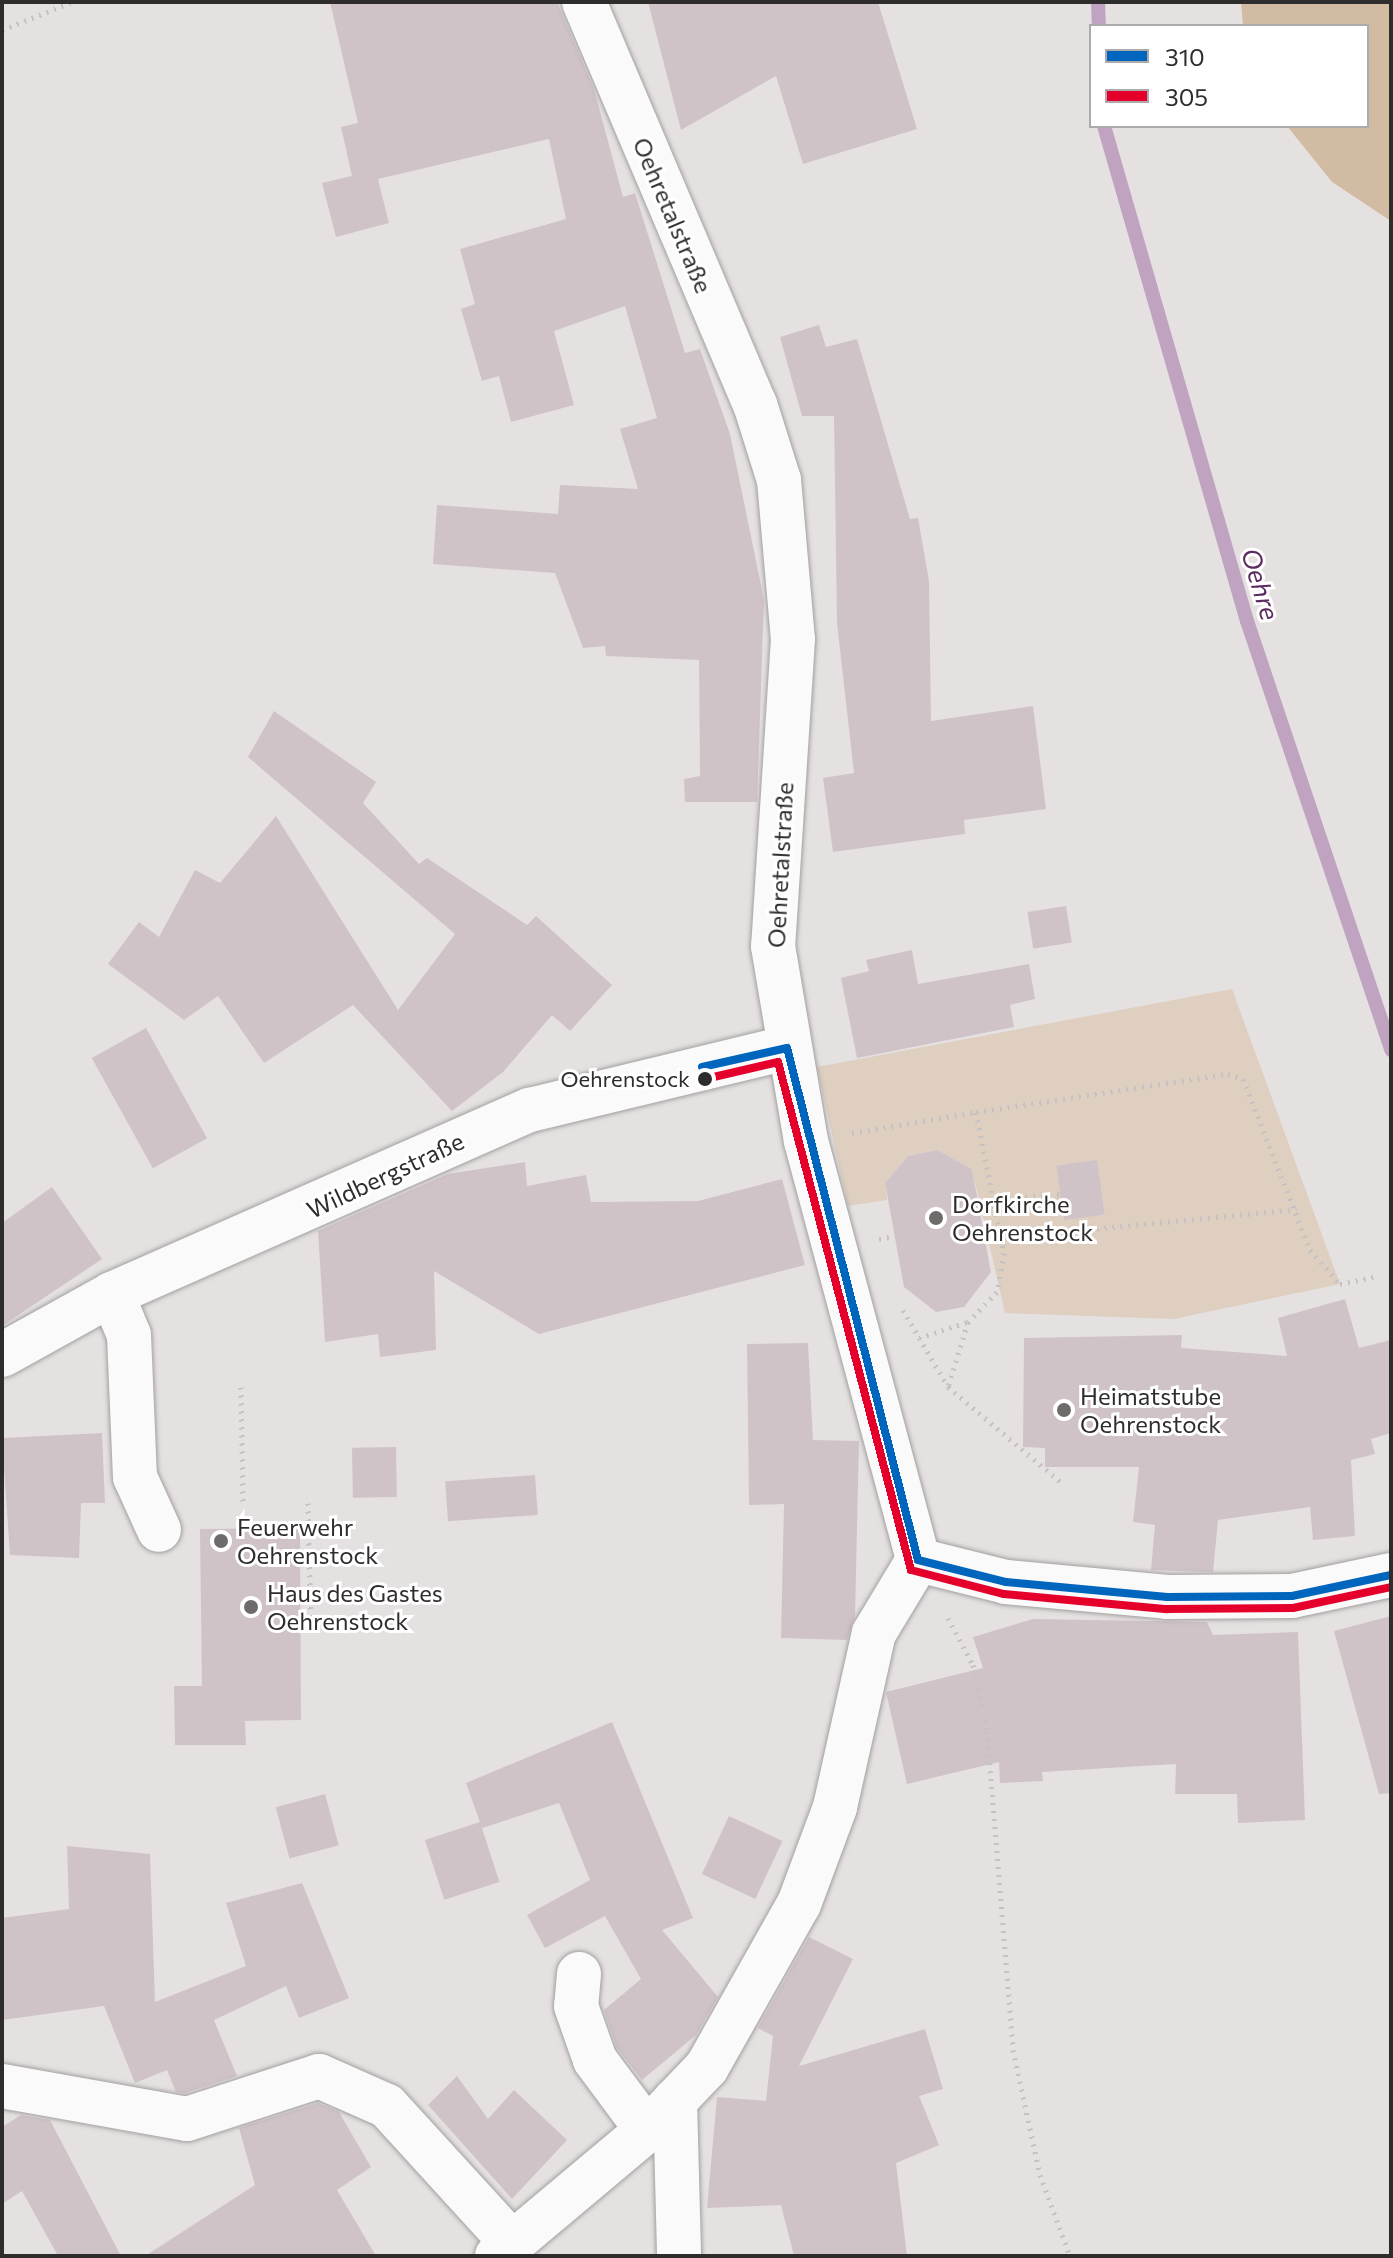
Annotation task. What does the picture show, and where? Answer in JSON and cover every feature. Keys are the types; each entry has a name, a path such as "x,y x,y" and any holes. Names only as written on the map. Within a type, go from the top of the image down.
{"street":[{"name":"Oehretalstraße","path":"584,2 755,404 779,480 793,639 773,946 787,1048 806,1141 918,1560"},
{"name":"Wildbergstraße","path":"2,1355 112,1294 530,1110 787,1048"},
{"path":"112,1294 129,1335 135,1477 159,1530"},
{"path":"2,2086 187,2119 319,2076 387,2106 505,2250 661,2115 707,2067 799,1904 835,1807 874,1633 918,1560 1006,1582 1167,1597 1292,1596 1391,1575"},
{"path":"579,1974 576,2006 595,2060 661,2115 679,2256"}],"path":[{"path":"2,30 72,2"},
{"path":"806,1141 1228,1074 1243,1079 1259,1108 1310,1250 1340,1284 1377,1276"},
{"path":"948,1387 968,1322 997,1292 1001,1238 976,1112"},
{"path":"993,1200 1061,1194"},
{"path":"1001,1238 1297,1209"},
{"path":"895,1295 948,1387 1062,1483"},
{"path":"919,1338 968,1322"},
{"path":"241,1387 243,1503"},
{"path":"308,1503 311,1625"},
{"path":"918,1560 976,1678 987,1731 1013,2050 1040,2175 1070,2256"}],"shaded area":[{"path":"1241,2 1391,2 1391,221 1332,182 1289,128 1369,128 1369,24 1243,24"},
{"path":"1232,989 1340,1284 1174,1319 1005,1313 972,1169 937,1150 908,1156 885,1183 887,1200 848,1206 817,1067"}],"building":[{"path":"330,2 557,2 594,89 623,197 635,193 685,353 700,349 730,434 764,600 757,802 685,802 684,779 700,776 699,660 606,656 605,646 583,648 555,573 433,564 437,505 558,514 560,485 638,489 620,429 657,418 625,306 554,331 574,405 511,422 499,376 482,381 461,309 475,304 460,249 566,219 549,139 378,179 389,223 336,237 322,183 352,176 341,127 358,123"},
{"path":"648,2 878,2 917,129 803,164 776,76 681,130"},
{"path":"819,325 826,347 857,339 910,519 918,518 929,581 931,721 1033,706 1046,809 964,820 965,834 833,852 823,778 854,773 837,623 834,416 802,416 780,337"},
{"path":"274,711 376,782 363,803 419,864 427,858 527,925 536,916 612,985 570,1031 552,1015 503,1072 452,1111 353,1005 264,1063 218,996 184,1020 108,964 139,922 159,937 195,870 220,883 276,816 398,1010 455,934 248,757"},
{"path":"1066,906 1072,943 1033,949 1027,912"},
{"path":"912,950 918,984 1029,964 1035,999 1010,1005 1014,1027 857,1058 841,978 869,971 866,960"},
{"path":"146,1028 207,1138 153,1168 92,1058"},
{"name":"Dorfkirche Oehrenstock","path":"937,1150 972,1169 991,1272 964,1307 936,1312 904,1287 885,1183 908,1156"},
{"path":"1097,1160 1105,1214 1064,1220 1056,1166"},
{"path":"525,1162 527,1186 586,1175 591,1202 698,1201 782,1179 805,1265 539,1334 434,1271 436,1350 380,1357 378,1334 325,1342 318,1231 448,1174"},
{"path":"52,1187 102,1259 2,1326 2,1223"},
{"path":"1345,1299 1359,1348 1391,1340 1391,1433 1371,1439 1375,1454 1351,1460 1355,1536 1313,1540 1310,1507 1218,1520 1213,1572 1151,1570 1155,1525 1133,1522 1139,1467 1045,1467 1045,1448 1023,1447 1024,1338 1182,1335 1181,1348 1287,1356 1278,1318"},
{"path":"808,1343 813,1440 859,1441 855,1615 847,1640 781,1638 784,1504 749,1505 747,1344"},
{"path":"102,1433 105,1503 81,1503 79,1558 10,1555 2,1438"},
{"path":"396,1447 397,1497 353,1498 352,1448"},
{"path":"535,1475 538,1515 448,1521 445,1481"},
{"name":"Haus des Gastes Oehrenstock","path":"300,1528 301,1720 245,1721 246,1745 175,1745 174,1686 202,1686 200,1529"},
{"path":"1391,1616 1391,1793 1379,1794 1334,1631"},
{"path":"1033,1619 1207,1622 1213,1635 1298,1632 1305,1820 1238,1823 1237,1794 1175,1794 1176,1764 1042,1772 1043,1781 1000,1783 999,1762 907,1784 886,1692 983,1668 973,1637"},
{"path":"612,1722 693,1918 662,1930 718,1997 696,2035 642,2080 617,2048 604,2010 641,1979 605,1916 545,1948 527,1915 590,1880 559,1803 482,1828 466,1783"},
{"path":"325,1794 339,1845 289,1858 276,1807"},
{"path":"729,1816 782,1841 755,1899 702,1874"},
{"path":"480,1822 499,1882 444,1900 425,1840"},
{"path":"67,1846 150,1854 155,2002 246,1966 226,1903 302,1883 349,1998 299,2018 286,1986 214,2020 237,2076 185,2093 176,2092 167,2070 135,2083 104,2006 2,2020 2,1918 69,1909"},
{"path":"809,1937 853,1959 799,2066 925,2029 943,2089 919,2096 939,2145 896,2163 907,2256 794,2256 781,2205 707,2208 717,2097 766,2101 773,2036 758,2028"},
{"path":"457,2076 488,2119 514,2090 567,2140 512,2199 428,2105"},
{"path":"318,2103 339,2112 371,2167 337,2190 376,2256 145,2256 255,2185 239,2128"},
{"path":"21,2115 50,2120 121,2256 58,2256 22,2191 2,2204 2,2127"}],"waterway":[{"name":"Oehre","path":"1098,2 1099,24"},
{"name":"Oehre","path":"1105,128 1247,621 1391,1050"}],"transit line":[{"name":"310","path":"787,1048 918,1560"},
{"name":"310","path":"702,1067 787,1048"},
{"name":"305","path":"705,1079 778,1062 911,1570 1004,1594 1167,1609 1293,1608 1391,1587"},
{"name":"310","path":"918,1560 1006,1582 1167,1597 1292,1596 1391,1575"}],"place":[{"name":"Oehrenstock","path":"705,1079"},
{"name":"Dorfkirche Oehrenstock","path":"936,1218"},
{"name":"Heimatstube Oehrenstock","path":"1064,1410"},
{"name":"Feuerwehr Oehrenstock","path":"221,1541"},
{"name":"Haus des Gastes Oehrenstock","path":"251,1607"}]}
